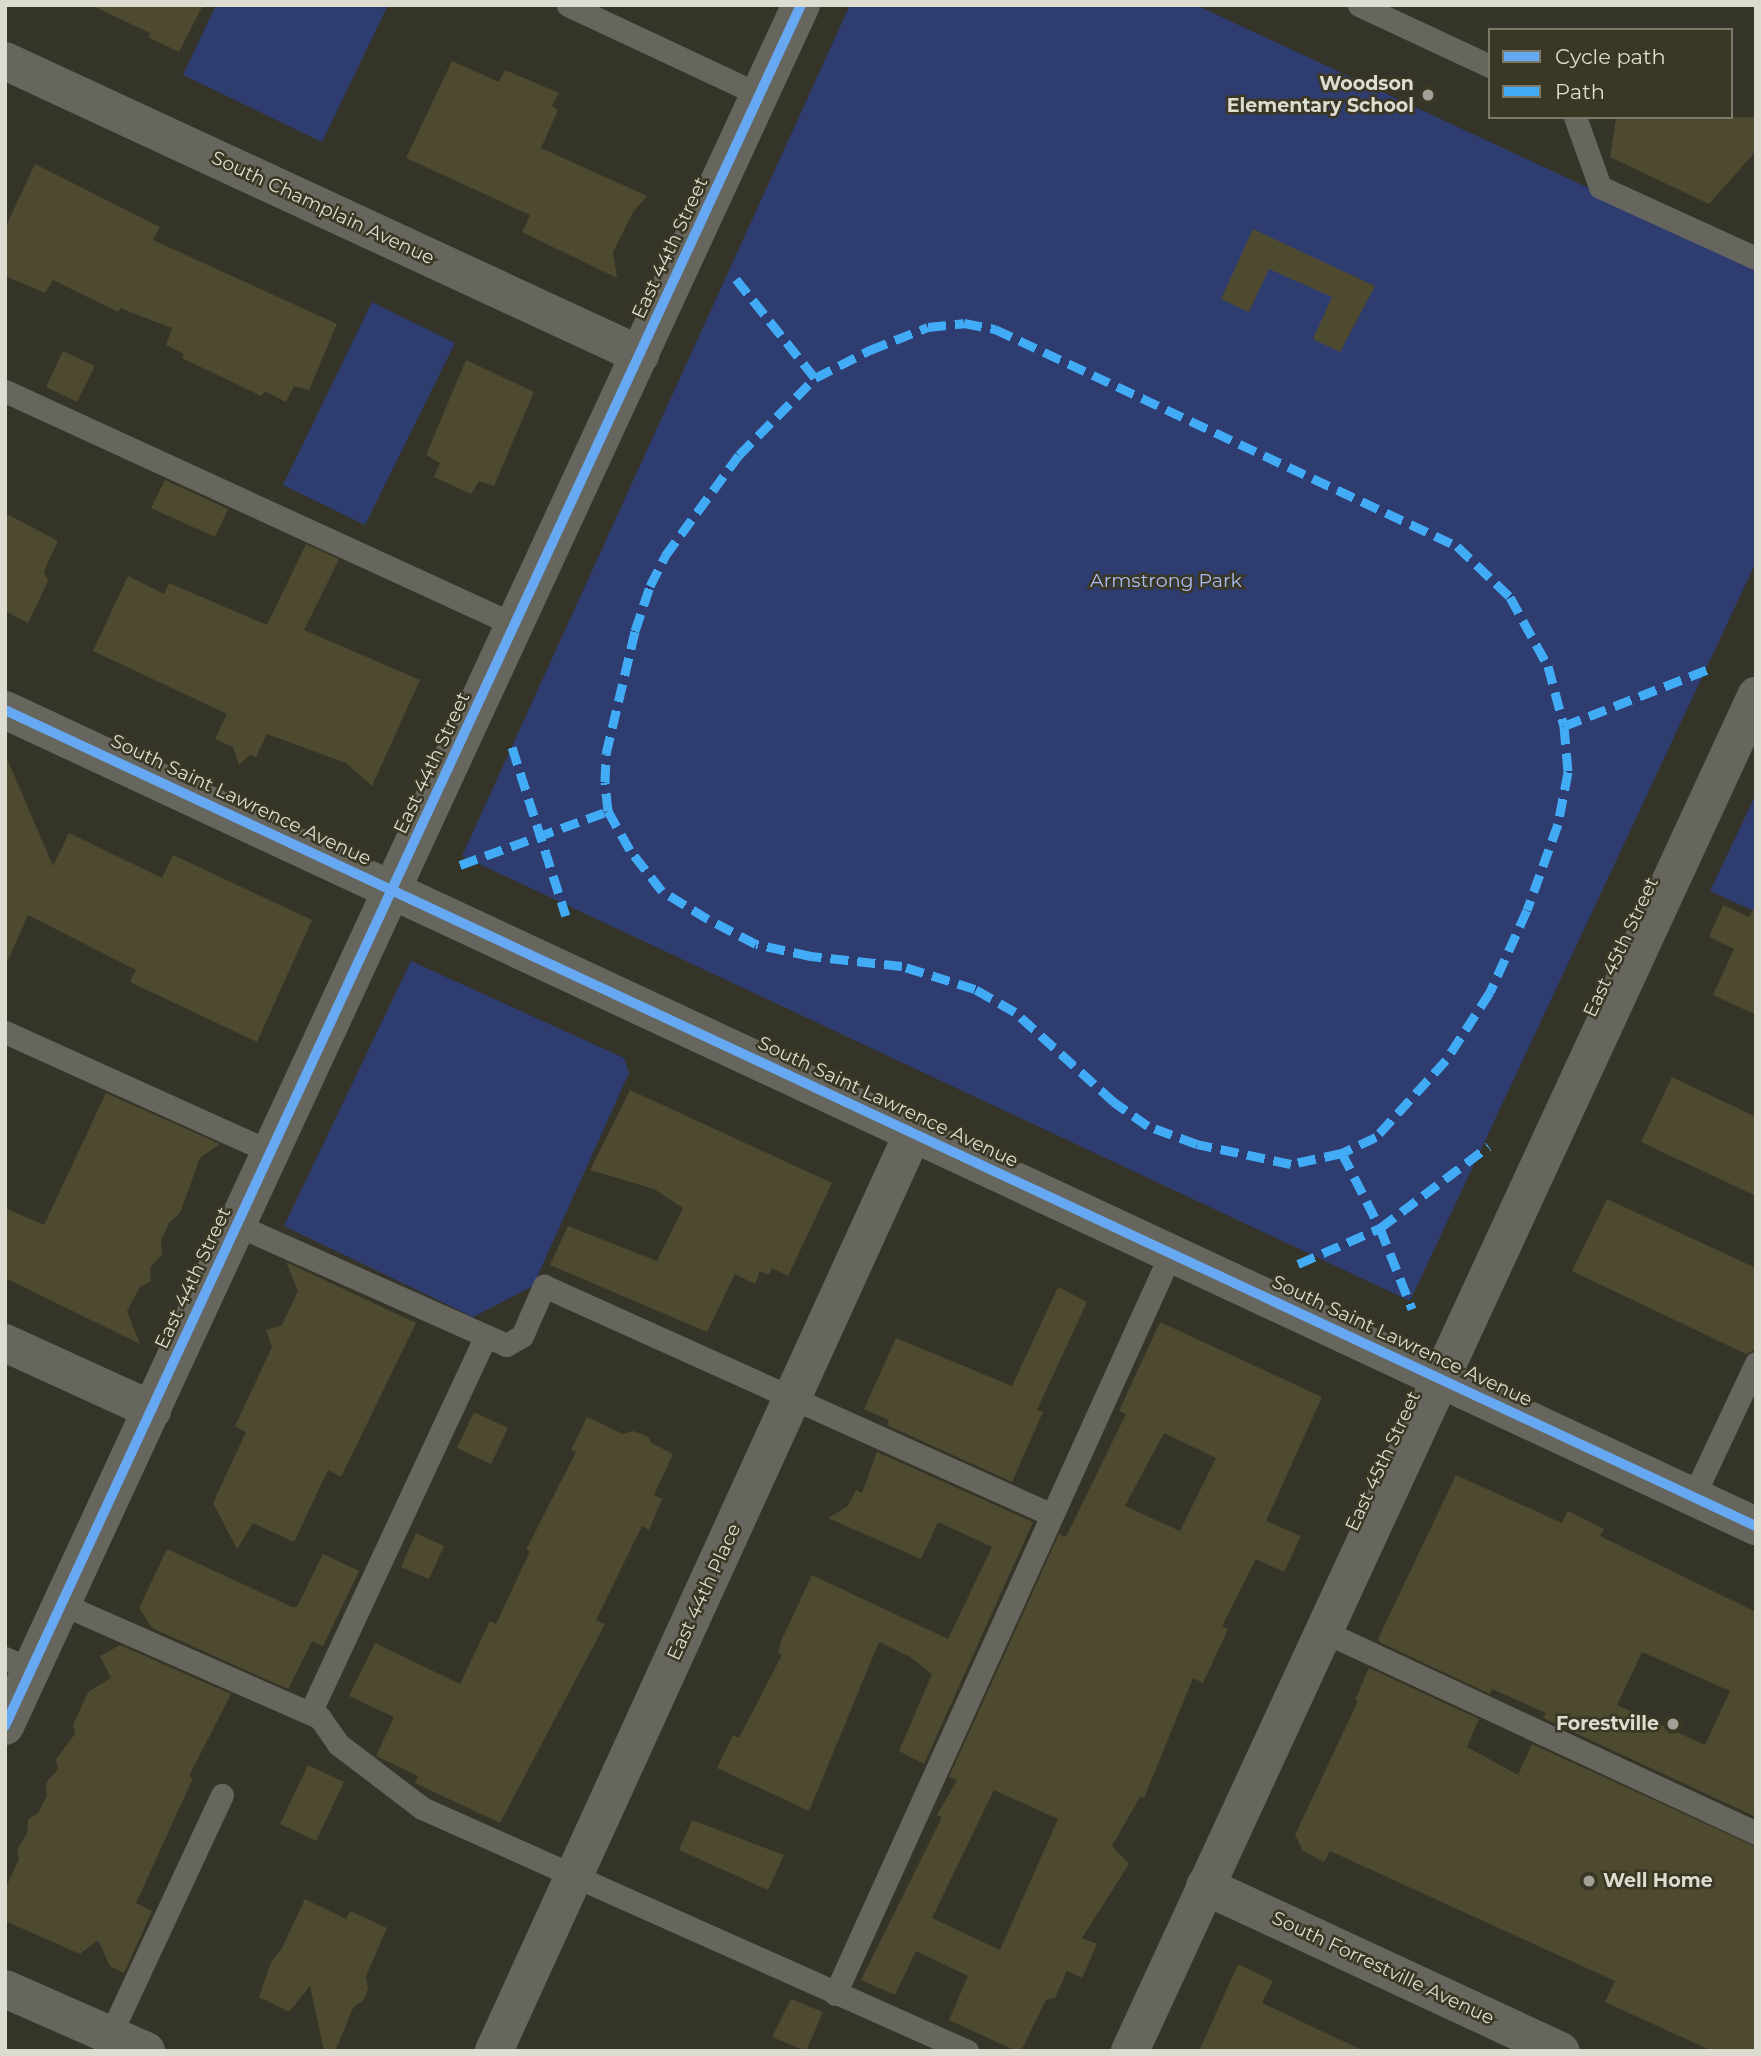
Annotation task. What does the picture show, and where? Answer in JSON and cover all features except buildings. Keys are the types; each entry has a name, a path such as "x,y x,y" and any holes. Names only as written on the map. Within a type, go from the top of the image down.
{"street":[{"name":"East 44th Street","path":"5,1726 18,1664 62,1604 801,5"},
{"name":"South Champlain Avenue","path":"5,61 640,355"},
{"name":"East 45th Street","path":"1130,2051 1756,696"},
{"name":"South Saint Lawrence Avenue","path":"5,710 1756,1526"},
{"name":"East 44th Place","path":"494,2051 914,1133"},
{"path":"5,1343 152,1410"},
{"name":"South Forrestville Avenue","path":"1205,1886 1561,2051"},
{"path":"5,1989 146,2051"}],"lane":[{"path":"568,5 760,96"},
{"path":"1359,5 1488,65"},
{"path":"1576,119 1600,187 1756,258"},
{"path":"5,391 514,625"},
{"path":"5,1032 271,1152"},
{"path":"237,1225 506,1345 522,1335 544,1286 1051,1514"},
{"path":"835,1994 1171,1253"},
{"path":"310,1713 486,1336"},
{"path":"1693,1497 1756,1363"},
{"path":"62,1604 320,1718 348,1753 422,1808 573,1878 967,2051"},
{"path":"1323,1631 1756,1833"},
{"path":"110,2035 222,1795"}],"green space":[{"path":"216,5 388,5 322,142 183,75"},
{"name":"Armstrong Park","path":"850,5 1196,5 1756,266 1756,562 1410,1301 462,856"},
{"path":"372,302 455,343 365,525 283,485"},
{"path":"1756,794 1756,912 1710,891"},
{"path":"411,961 624,1058 629,1073 533,1286 473,1317 284,1226"}],"marked path":[{"path":"736,279 815,378"},
{"path":"1564,726 1568,772 1558,824 1527,910 1490,992 1446,1060 1376,1137 1342,1153 1291,1164 1197,1144 1148,1126 1114,1102 1015,1012 975,989 902,966 811,956 756,944 708,919 662,891 630,850 608,811 605,782 606,754 635,631 650,586 665,556 739,455 815,378 870,350 928,327 964,323 995,329 1457,546 1510,597 1548,666 1564,726 1714,667"},
{"path":"512,747 566,916"},
{"path":"460,865 608,811"},
{"path":"1298,1264 1380,1228 1489,1146"},
{"path":"1342,1153 1380,1228 1412,1309"}],"cycle path":[{"path":"5,1726 801,5"},
{"path":"5,710 1756,1526"}],"place":[{"name":"Woodson Elementary School","path":"1428,95"},
{"name":"Forestville","path":"1673,1724"},
{"name":"Well Home","path":"1589,1881"}]}
